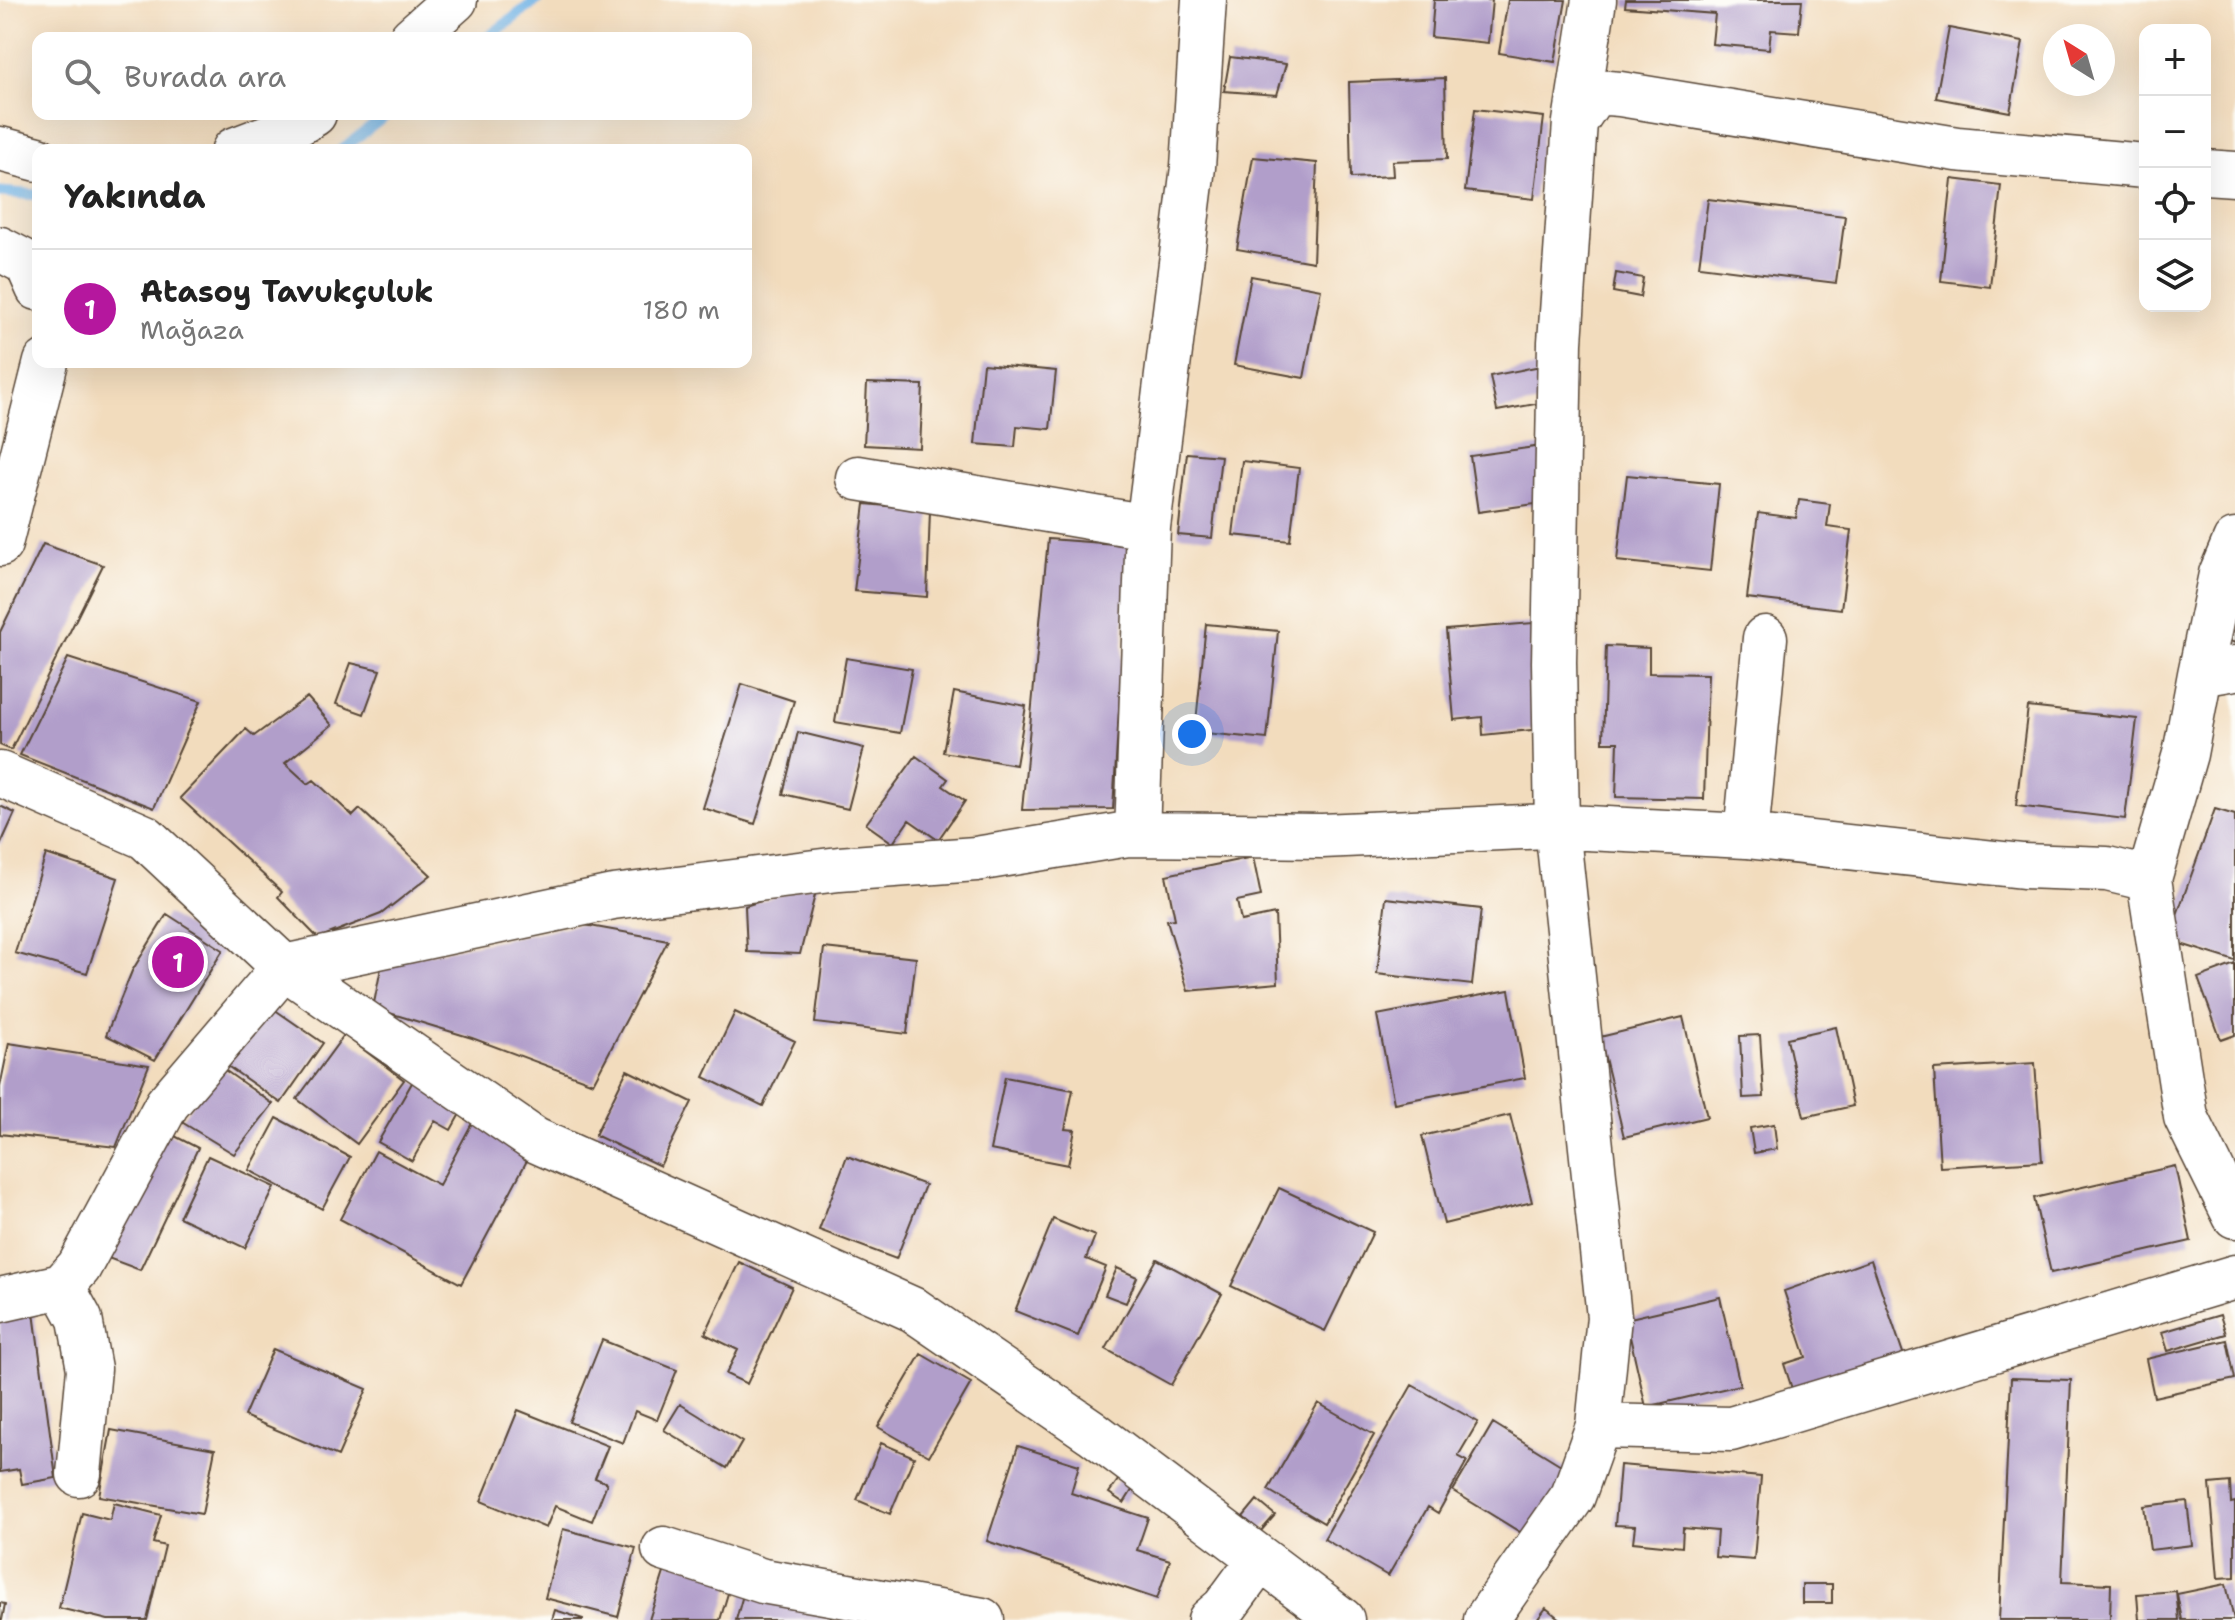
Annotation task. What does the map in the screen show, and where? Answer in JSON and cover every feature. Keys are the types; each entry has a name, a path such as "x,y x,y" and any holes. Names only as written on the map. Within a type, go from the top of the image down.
{"street":[{"path":"419,32 455,0"},
{"path":"1137,834 1148,527 1193,167 1204,0"},
{"path":"1486,1620 1573,1496 1598,1426 1609,1317 1557,826 1554,662 1560,342 1575,122 1594,0"},
{"path":"1575,122 1595,92 1957,149 2139,165"},
{"path":"250,144 304,120"},
{"path":"0,149 32,157"},
{"path":"2211,172 2235,174"},
{"path":"0,249 27,263 32,274"},
{"path":"0,544 44,368"},
{"path":"858,478 1148,527"},
{"path":"2235,541 2221,574 2218,671 2185,754 2149,879 2186,1117 2235,1216"},
{"path":"1746,836 1765,638"},
{"path":"0,774 145,837 284,967 535,1140 914,1310 1092,1432 1342,1620"},
{"path":"0,1300 62,1286 79,1267 167,1104 284,967 613,897 839,869 976,859 1137,834 1322,836 1557,826 1746,836 2023,866 2107,869 2149,879"},
{"path":"1598,1426 1731,1429 2235,1277"},
{"path":"62,1286 80,1319 89,1369 79,1474"},
{"path":"664,1549 763,1581 982,1620"},
{"path":"1210,1620 1224,1608 1260,1559"}],"building":[{"path":"1434,0 1492,0 1488,43 1431,37"},
{"path":"1508,0 1566,0 1555,62 1499,53"},
{"path":"1626,0 1802,0 1799,32 1771,30 1769,49 1712,44 1715,14 1625,7"},
{"path":"1949,28 2023,42 2010,112 1936,98"},
{"path":"1230,57 1286,64 1277,95 1224,91"},
{"path":"1445,78 1447,159 1392,161 1393,176 1351,178 1349,82"},
{"path":"1475,109 1544,117 1534,199 1465,191"},
{"path":"1253,157 1317,163 1313,262 1237,249"},
{"path":"1952,179 2001,185 1990,287 1941,281"},
{"path":"1708,199 1845,216 1836,283 1699,266"},
{"path":"1616,273 1643,278 1640,297 1613,292"},
{"path":"1251,276 1321,289 1304,378 1234,365"},
{"path":"983,364 1056,371 1050,429 1017,426 1015,447 975,444"},
{"path":"1551,364 1557,400 1497,411 1490,376"},
{"path":"867,383 923,385 920,448 864,445"},
{"path":"1542,446 1550,502 1478,512 1470,456"},
{"path":"1187,453 1221,456 1212,538 1178,535"},
{"path":"1242,461 1299,468 1290,541 1233,535"},
{"path":"1627,475 1719,484 1710,571 1617,561"},
{"path":"1799,500 1830,504 1827,527 1851,530 1841,609 1747,598 1758,513 1796,518"},
{"path":"865,504 930,510 927,597 854,591"},
{"path":"1048,539 1129,545 1113,809 1022,810"},
{"path":"43,544 103,565 11,750 0,745 0,632"},
{"path":"2235,594 2235,643 2219,637"},
{"path":"1533,623 1541,729 1483,735 1482,717 1454,720 1446,630"},
{"path":"1206,624 1278,631 1267,739 1195,732"},
{"path":"1606,646 1649,648 1649,673 1708,674 1704,799 1616,797 1618,742 1603,742"},
{"path":"68,658 201,701 154,808 20,755"},
{"path":"846,658 912,669 900,733 835,722"},
{"path":"351,663 380,670 364,714 336,704"},
{"path":"742,684 794,701 755,824 703,808"},
{"path":"954,692 1026,706 1016,765 943,752"},
{"path":"307,697 332,725 285,763 308,784 314,780 353,816 360,809 431,875 381,914 318,938 278,897 282,892 180,798 246,729 254,736"},
{"path":"2028,707 2137,719 2125,819 2016,806"},
{"path":"798,732 864,748 848,809 783,794"},
{"path":"916,756 948,779 943,786 965,801 938,840 909,820 893,843 866,824"},
{"path":"0,806 15,813 0,846"},
{"path":"2215,809 2235,815 2235,961 2168,940"},
{"path":"46,854 118,878 87,973 15,953"},
{"path":"1253,857 1261,896 1237,901 1241,921 1275,914 1278,983 1188,991 1167,920 1175,919 1166,875"},
{"path":"818,883 800,954 747,952 745,906"},
{"path":"1386,898 1481,909 1472,985 1377,974"},
{"path":"167,914 223,950 155,1060 106,1035 132,971"},
{"path":"579,924 668,940 593,1083 472,1038 373,1008 382,963"},
{"path":"824,948 916,958 907,1034 815,1023"},
{"path":"2235,964 2235,1035 2221,1040 2198,978"},
{"path":"1509,990 1525,1078 1394,1103 1377,1015"},
{"path":"268,1005 323,1043 281,1103 226,1065"},
{"path":"735,1012 795,1041 763,1106 704,1077"},
{"path":"1683,1017 1707,1117 1624,1137 1600,1037"},
{"path":"1836,1027 1853,1106 1804,1117 1787,1038"},
{"path":"344,1035 404,1080 357,1144 297,1099"},
{"path":"1760,1035 1764,1097 1743,1098 1740,1036"},
{"path":"9,1043 149,1065 116,1147 0,1134 0,1087"},
{"path":"2035,1063 2042,1161 1940,1167 1934,1069"},
{"path":"219,1066 273,1104 234,1154 180,1121"},
{"path":"627,1070 692,1102 660,1166 595,1135"},
{"path":"1005,1077 1073,1090 1065,1129 1075,1130 1068,1165 990,1150"},
{"path":"413,1081 462,1110 451,1130 435,1121 412,1161 378,1142"},
{"path":"1510,1115 1532,1202 1444,1224 1422,1136"},
{"path":"277,1118 350,1157 322,1209 249,1170"},
{"path":"472,1123 530,1155 461,1284 340,1219 376,1151 439,1185"},
{"path":"1774,1124 1777,1149 1754,1153 1750,1128"},
{"path":"163,1130 198,1148 140,1270 100,1255"},
{"path":"208,1156 275,1187 245,1248 179,1217"},
{"path":"847,1156 925,1185 896,1259 819,1230"},
{"path":"2175,1166 2191,1241 2051,1273 2034,1198"},
{"path":"1279,1188 1373,1232 1325,1331 1231,1286"},
{"path":"1053,1219 1095,1236 1086,1259 1106,1267 1078,1336 1015,1311"},
{"path":"1157,1259 1222,1294 1171,1385 1106,1349"},
{"path":"1871,1260 1904,1356 1794,1395 1784,1364 1806,1357 1784,1291"},
{"path":"739,1262 792,1287 747,1384 726,1374 738,1350 705,1334"},
{"path":"1117,1268 1137,1277 1126,1303 1105,1295"},
{"path":"1720,1297 1740,1385 1646,1407 1626,1319"},
{"path":"33,1305 56,1478 22,1484 19,1469 0,1472 0,1310"},
{"path":"2220,1315 2226,1334 2168,1351 2162,1332"},
{"path":"602,1340 677,1370 657,1420 635,1411 623,1443 569,1422"},
{"path":"2227,1340 2235,1379 2154,1397 2146,1359"},
{"path":"273,1349 367,1389 338,1456 244,1416"},
{"path":"921,1354 971,1383 929,1456 878,1427"},
{"path":"2011,1378 2071,1380 2062,1582 2111,1584 2110,1620 1999,1620"},
{"path":"1412,1385 1478,1422 1458,1456 1467,1461 1438,1513 1428,1507 1388,1576 1324,1539"},
{"path":"1318,1403 1374,1435 1324,1523 1268,1490"},
{"path":"680,1404 742,1442 727,1468 664,1430"},
{"path":"518,1410 608,1446 595,1478 607,1483 592,1521 555,1506 546,1528 481,1501"},
{"path":"1493,1423 1574,1473 1533,1540 1453,1491"},
{"path":"111,1430 215,1449 202,1514 99,1496"},
{"path":"881,1443 914,1457 890,1514 857,1500"},
{"path":"1018,1446 1079,1465 1071,1493 1148,1518 1137,1550 1170,1560 1157,1599 987,1541"},
{"path":"1620,1465 1761,1477 1754,1560 1715,1557 1717,1531 1683,1528 1682,1547 1633,1542 1635,1526 1615,1525"},
{"path":"1125,1470 1139,1479 1124,1503 1109,1493"},
{"path":"2230,1482 2231,1503 2235,1502 2235,1577 2218,1578 2210,1484"},
{"path":"1257,1500 1275,1515 1260,1532 1243,1517"},
{"path":"2187,1501 2192,1545 2150,1550 2144,1506"},
{"path":"114,1503 161,1515 153,1543 165,1546 147,1620 108,1620 59,1608 82,1513 110,1520"},
{"path":"563,1529 636,1548 618,1617 545,1598"},
{"path":"668,1560 732,1580 720,1620 649,1620"},
{"path":"746,1584 833,1610 830,1620 736,1620"},
{"path":"1802,1584 1832,1584 1832,1603 1802,1603"},
{"path":"2226,1584 2234,1620 2182,1620 2177,1594"},
{"path":"2176,1591 2179,1620 2139,1620 2137,1594"},
{"path":"0,1603 5,1604 2,1620 0,1620"},
{"path":"1546,1608 1561,1620 1537,1620"},
{"path":"555,1610 583,1619 583,1620 552,1620"}],"waterway":[{"path":"495,32 537,0"},
{"path":"349,144 380,120"},
{"path":"0,192 32,195"}],"place":[{"name":"Atasoy Tavukçuluk","path":"178,962"}]}
